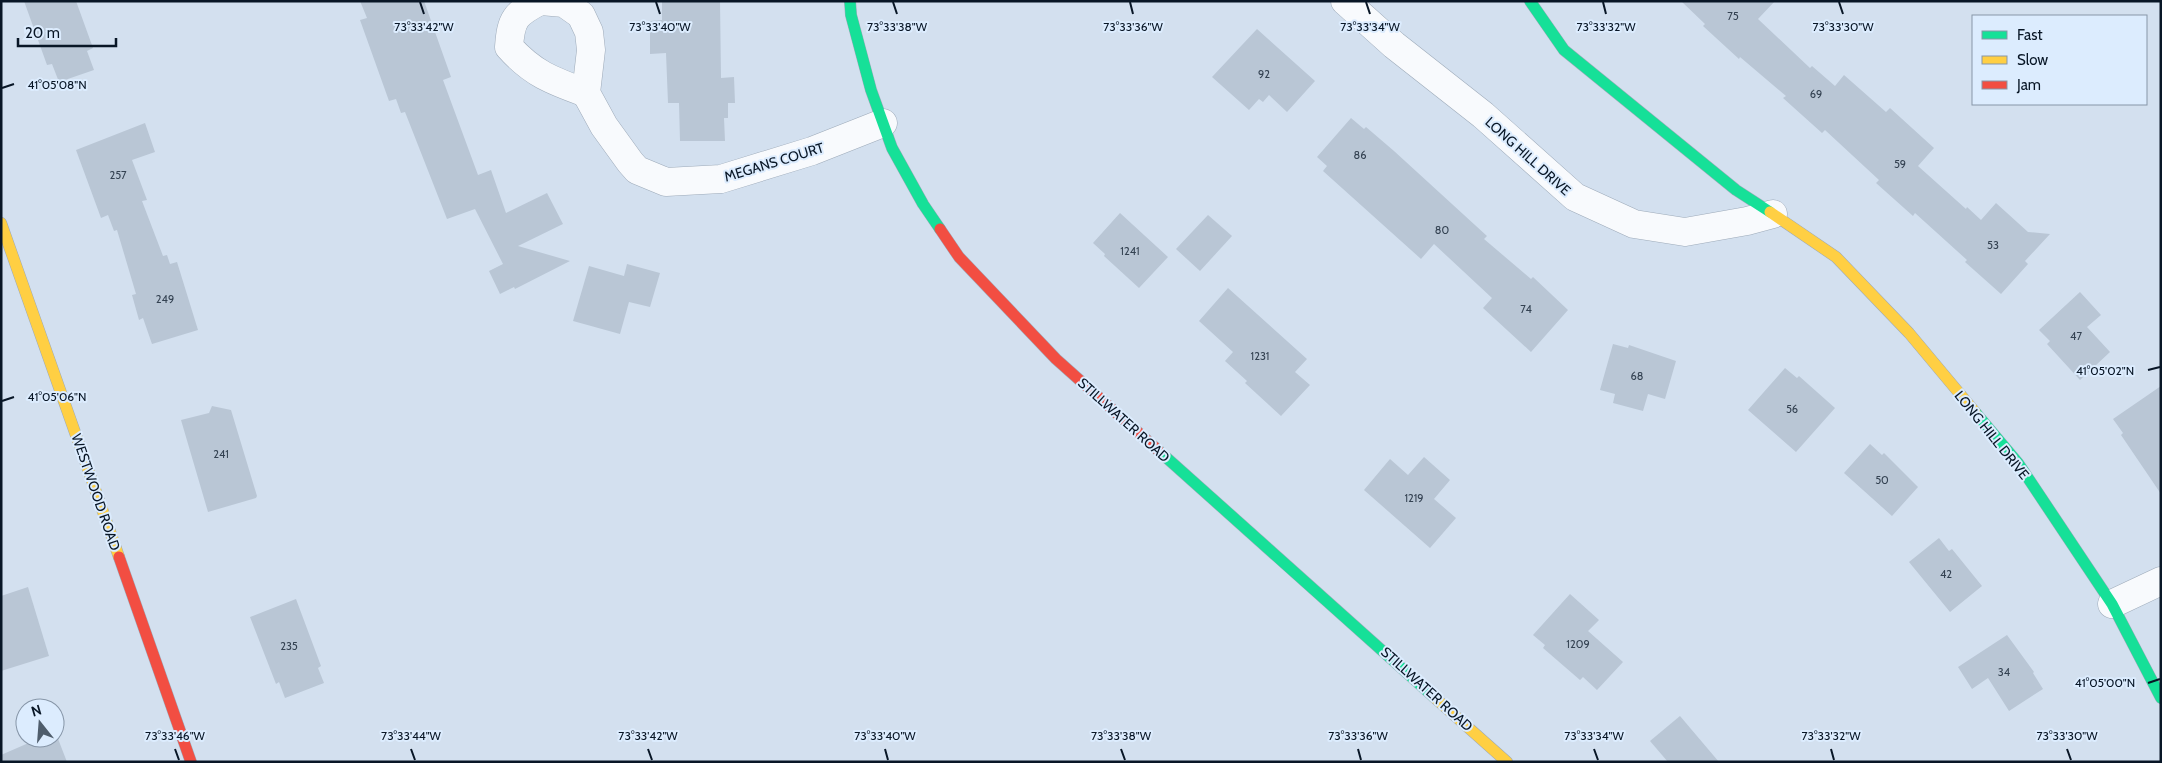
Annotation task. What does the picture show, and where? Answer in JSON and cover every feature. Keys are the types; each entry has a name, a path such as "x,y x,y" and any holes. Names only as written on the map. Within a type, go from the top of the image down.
{"street":[{"path":"541,1 564,3 581,15 589,32 591,50 586,93 554,81 524,64 510,46 511,25 524,10 541,1"},
{"name":"STILLWATER ROAD","path":"850,1 851,15 866,72 892,148 923,204 959,257 1056,359 1507,762"},
{"name":"LONG HILL DRIVE","path":"1345,1 1394,45 1482,115 1575,198 1634,224 1685,232 1747,222 1773,214"},
{"name":"LONG HILL DRIVE","path":"1530,1 1564,50 1736,190 1836,257 1909,334 2018,463 2112,604 2161,698"},
{"name":"MEGANS COURT","path":"586,93 604,126 637,170 666,182 721,179 812,152 882,123"},
{"name":"WESTWOOD ROAD","path":"1,223 191,762"},
{"path":"2112,604 2161,581"}],"building":[{"path":"24,1 76,1 93,48 87,51 94,70 59,82 52,64 47,65"},
{"path":"360,1 424,1 451,77 443,80 478,175 491,170 506,213 547,193 563,224 518,246 570,261 515,289 514,287 500,294 489,271 503,264 475,209 447,219 405,112 401,113 396,99 389,101 360,20 367,18"},
{"path":"662,1 720,1 721,78 734,77 735,103 728,103 728,118 724,118 725,141 680,141 679,103 668,103 666,53 650,54 650,21 662,20"},
{"path":"1681,1 1775,1 1758,19 1810,68 1812,66 1835,86 1844,75 1886,112 1890,108 1934,148 1918,166 1966,209 1967,207 1981,220 1996,203 2028,232 2050,234 2025,261 2028,264 2001,294 1915,213 1913,216 1876,183 1879,180 1825,130 1822,133 1783,98 1786,96 1740,57 1739,59 1703,26 1705,24"},
{"path":"1257,29 1315,81 1287,112 1269,95 1263,102 1259,99 1249,110 1212,77"},
{"path":"1351,118 1364,129 1366,127 1394,151 1487,236 1484,239 1531,279 1533,277 1568,310 1531,352 1483,308 1492,298 1434,244 1421,259 1323,171 1327,166 1317,157"},
{"path":"145,123 155,152 132,160 147,200 142,201 163,256 167,255 170,264 177,262 198,330 152,344 143,318 139,320 132,295 136,294 117,230 114,231 108,215 101,218 76,150"},
{"path":"1120,213 1168,257 1139,288 1104,256 1105,254 1093,243"},
{"path":"1208,215 1232,236 1200,271 1176,249"},
{"path":"627,264 660,273 650,307 629,302 620,334 573,321 589,266 624,276"},
{"path":"1228,288 1307,359 1295,372 1310,385 1281,416 1245,383 1247,381 1225,361 1233,352 1199,321"},
{"path":"2080,292 2101,315 2087,327 2110,352 2080,380 2047,344 2050,341 2039,330"},
{"path":"1613,344 1628,348 1629,345 1676,361 1665,399 1648,394 1643,411 1613,403 1615,394 1600,390"},
{"path":"1785,368 1797,378 1799,376 1835,408 1796,452 1748,410"},
{"path":"2161,386 2161,494 2121,435 2123,433 2113,419"},
{"path":"212,406 231,410 257,496 256,498 208,512 181,420 209,413"},
{"path":"1870,444 1882,455 1884,453 1918,487 1892,516 1844,473"},
{"path":"1424,457 1450,480 1434,499 1456,518 1430,548 1364,490 1390,459 1408,475"},
{"path":"1939,538 1949,551 1952,549 1982,586 1950,612 1909,562"},
{"path":"28,587 49,656 1,671 1,596"},
{"path":"1570,594 1599,620 1588,631 1623,662 1597,690 1583,677 1580,680 1543,648 1545,645 1533,635"},
{"path":"296,599 321,666 318,668 324,683 285,698 279,682 276,684 250,617"},
{"path":"2007,635 2034,672 2043,689 2009,711 1988,678 1972,689 1958,667"},
{"path":"1680,716 1719,762 1668,762 1650,741"},
{"path":"17,748 62,748 67,762 1,762 1,755"}],"traffic: fast":[{"path":"850,1 851,15 871,90 892,148 923,204 940,229"},
{"path":"1530,1 1564,50 1736,190 1770,212"},
{"path":"1975,412 2018,463 2112,604 2161,698"},
{"path":"1159,451 1434,697"}],"traffic: slow":[{"path":"1770,212 1836,257 1909,333 1975,412"},
{"path":"1,223 119,557"},
{"path":"1434,697 1507,762"}],"traffic: jam":[{"path":"940,229 959,257 1056,359 1159,451"},
{"path":"119,557 191,762"}]}
